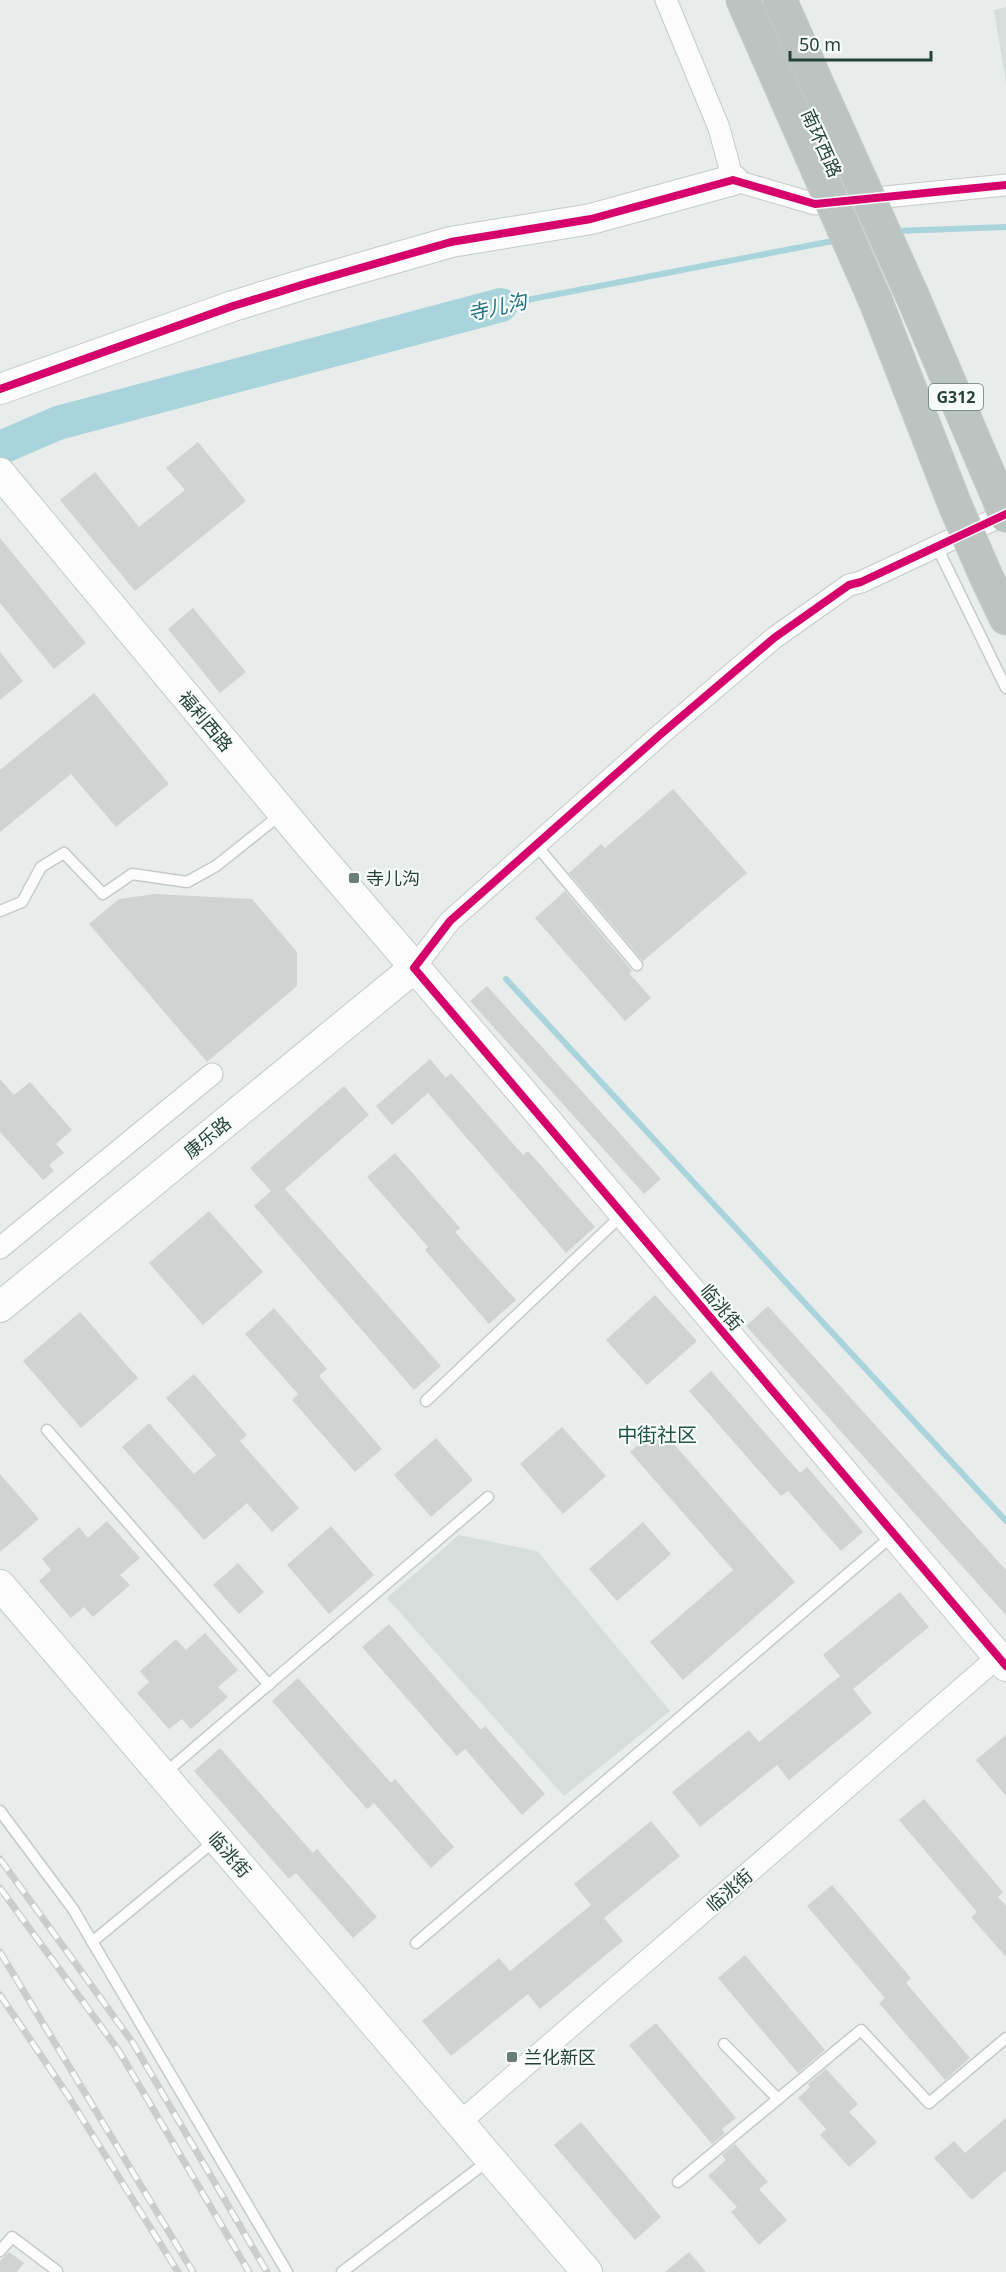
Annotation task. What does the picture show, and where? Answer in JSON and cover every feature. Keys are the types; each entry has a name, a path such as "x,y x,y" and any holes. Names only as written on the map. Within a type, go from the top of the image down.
{"highway":[{"name":"南环西路","path":"743,0 876,302 955,505 1006,618"},
{"name":"南环西路","path":"780,0 912,295 1004,510"}],"street":[{"path":"666,0 719,128 733,180"},
{"path":"0,389 232,306 341,273 451,242 591,219 733,180 815,204 1006,184"},
{"name":"福利西路","path":"4,482 414,968"},
{"path":"414,968 450,921 774,638 849,585 861,582 1004,510"},
{"name":"临洮街","path":"414,968 1002,1661 459,2122"},
{"name":"康乐路","path":"0,1307 414,968"},
{"path":"0,1248 212,1074"},
{"name":"临洮街","path":"0,1585 586,2272"}],"lane":[{"path":"936,545 1006,688"},
{"path":"0,911 22,902 41,867 64,853 104,894 132,874 187,882 216,866 283,813"},
{"path":"536,845 637,965"},
{"path":"426,1401 624,1213"},
{"path":"47,1430 268,1685"},
{"path":"162,1775 488,1497"},
{"path":"416,1943 895,1534"},
{"path":"0,1811 73,1909 287,2272"},
{"path":"92,1942 217,1839"},
{"path":"678,2182 861,2030 929,2103 1006,2038"},
{"path":"724,2044 778,2099"},
{"path":"342,2272 491,2159"},
{"path":"0,2251 12,2237 56,2272"}],"shaded area":[{"path":"1006,7 1006,83 994,10"},
{"path":"459,1535 537,1551 670,1711 564,1796 387,1598"}],"building":[{"path":"198,442 246,501 135,591 60,500 95,472 139,527 185,490 166,468"},
{"path":"0,538 86,643 54,669 0,603"},
{"path":"193,608 246,672 220,693 168,629"},
{"path":"0,652 23,681 0,700"},
{"path":"94,693 169,784 116,827 71,774 0,832 0,770"},
{"path":"673,789 747,873 643,961 569,873 601,844 605,848"},
{"path":"565,891 632,971 629,973 651,998 625,1021 535,918"},
{"path":"155,894 252,899 297,952 297,986 207,1062 89,924 119,899"},
{"path":"487,986 661,1179 644,1194 470,1001"},
{"path":"430,1059 446,1078 451,1073 523,1155 528,1151 595,1227 566,1253 428,1093 392,1125 376,1106"},
{"path":"0,1079 14,1095 30,1082 72,1130 56,1144 64,1153 49,1165 54,1171 43,1180 0,1132"},
{"path":"344,1086 369,1115 285,1189 441,1366 414,1390 254,1206 271,1191 250,1168"},
{"path":"395,1153 460,1228 455,1232 516,1300 489,1324 425,1250 428,1247 367,1177"},
{"path":"209,1211 263,1272 203,1325 149,1263"},
{"path":"655,1295 697,1341 647,1385 606,1340"},
{"path":"768,1306 1006,1570 1006,1615 746,1326"},
{"path":"274,1308 327,1369 319,1376 382,1449 355,1472 292,1400 298,1394 245,1334"},
{"path":"80,1312 138,1378 81,1428 23,1361"},
{"path":"711,1371 800,1473 807,1467 863,1532 841,1551 788,1491 781,1496 689,1391"},
{"path":"194,1374 247,1435 240,1441 299,1508 272,1532 247,1503 204,1540 122,1447 149,1423 194,1474 216,1455 166,1398"},
{"path":"562,1427 606,1476 563,1514 520,1464"},
{"path":"659,1427 795,1582 683,1680 650,1642 733,1570 630,1452"},
{"path":"436,1438 473,1480 431,1517 394,1475"},
{"path":"0,1474 39,1519 0,1552"},
{"path":"107,1521 140,1558 120,1575 130,1585 93,1617 84,1607 71,1618 39,1581 51,1570 42,1559 79,1527 88,1538"},
{"path":"643,1522 671,1554 617,1601 589,1569"},
{"path":"331,1526 374,1575 329,1614 287,1565"},
{"path":"238,1563 264,1592 239,1614 213,1585"},
{"path":"900,1592 929,1627 853,1689 872,1713 789,1780 777,1765 700,1827 672,1792 749,1730 759,1742 840,1676 823,1655"},
{"path":"389,1624 481,1730 485,1726 545,1794 522,1815 465,1749 457,1756 362,1647"},
{"path":"205,1633 238,1670 218,1687 228,1697 191,1729 182,1719 169,1729 137,1693 149,1682 140,1671 176,1639 186,1650"},
{"path":"298,1678 391,1783 395,1779 454,1847 431,1868 374,1803 367,1809 272,1701"},
{"path":"1006,1735 1006,1796 976,1760"},
{"path":"220,1748 313,1853 317,1849 377,1917 353,1938 296,1873 289,1879 194,1771"},
{"path":"924,1799 1003,1892 998,1897 1006,1906 1006,1957 971,1917 977,1912 899,1820"},
{"path":"651,1821 680,1856 604,1918 623,1941 540,2009 528,1994 451,2056 422,2021 499,1958 510,1971 591,1905 574,1884"},
{"path":"832,1885 911,1978 906,1983 970,2058 945,2080 879,2003 885,1998 807,1906"},
{"path":"745,1955 825,2050 798,2073 718,1978"},
{"path":"656,2023 736,2118 722,2129 725,2133 712,2144 629,2045"},
{"path":"826,2069 858,2104 849,2112 877,2142 849,2167 820,2135 826,2129 798,2098 810,2087 808,2084"},
{"path":"1006,2118 1006,2170 972,2200 934,2158 954,2141 965,2153"},
{"path":"581,2122 661,2217 635,2240 554,2145"},
{"path":"735,2144 768,2182 759,2189 787,2220 759,2245 731,2212 737,2207 708,2176 726,2160 722,2155"},
{"path":"9,2252 24,2263 17,2272 0,2272 0,2261"},
{"path":"689,2252 706,2272 665,2272"}],"waterway":[{"name":"寺儿沟","path":"896,231 1006,227"},
{"name":"寺儿沟","path":"501,305 838,240"},
{"name":"寺儿沟","path":"0,448 58,423 501,305"},
{"path":"506,979 1006,1521"}],"railway":[{"path":"0,1859 133,2043 267,2272"},
{"path":"0,1888 119,2051 249,2272"},
{"path":"0,1952 193,2272"},
{"path":"0,1995 67,2094 178,2272"}],"cycle path":[{"path":"0,389 233,306 451,242 591,219 733,180 815,204 1006,185"},
{"path":"1006,514 861,582 849,585 774,638 661,734 450,921 414,968 1006,1666"}],"place":[{"name":"寺儿沟","path":"354,878"},
{"name":"兰化新区","path":"512,2057"}],"district":[{"name":"中街社区","path":"657,1434"}]}
